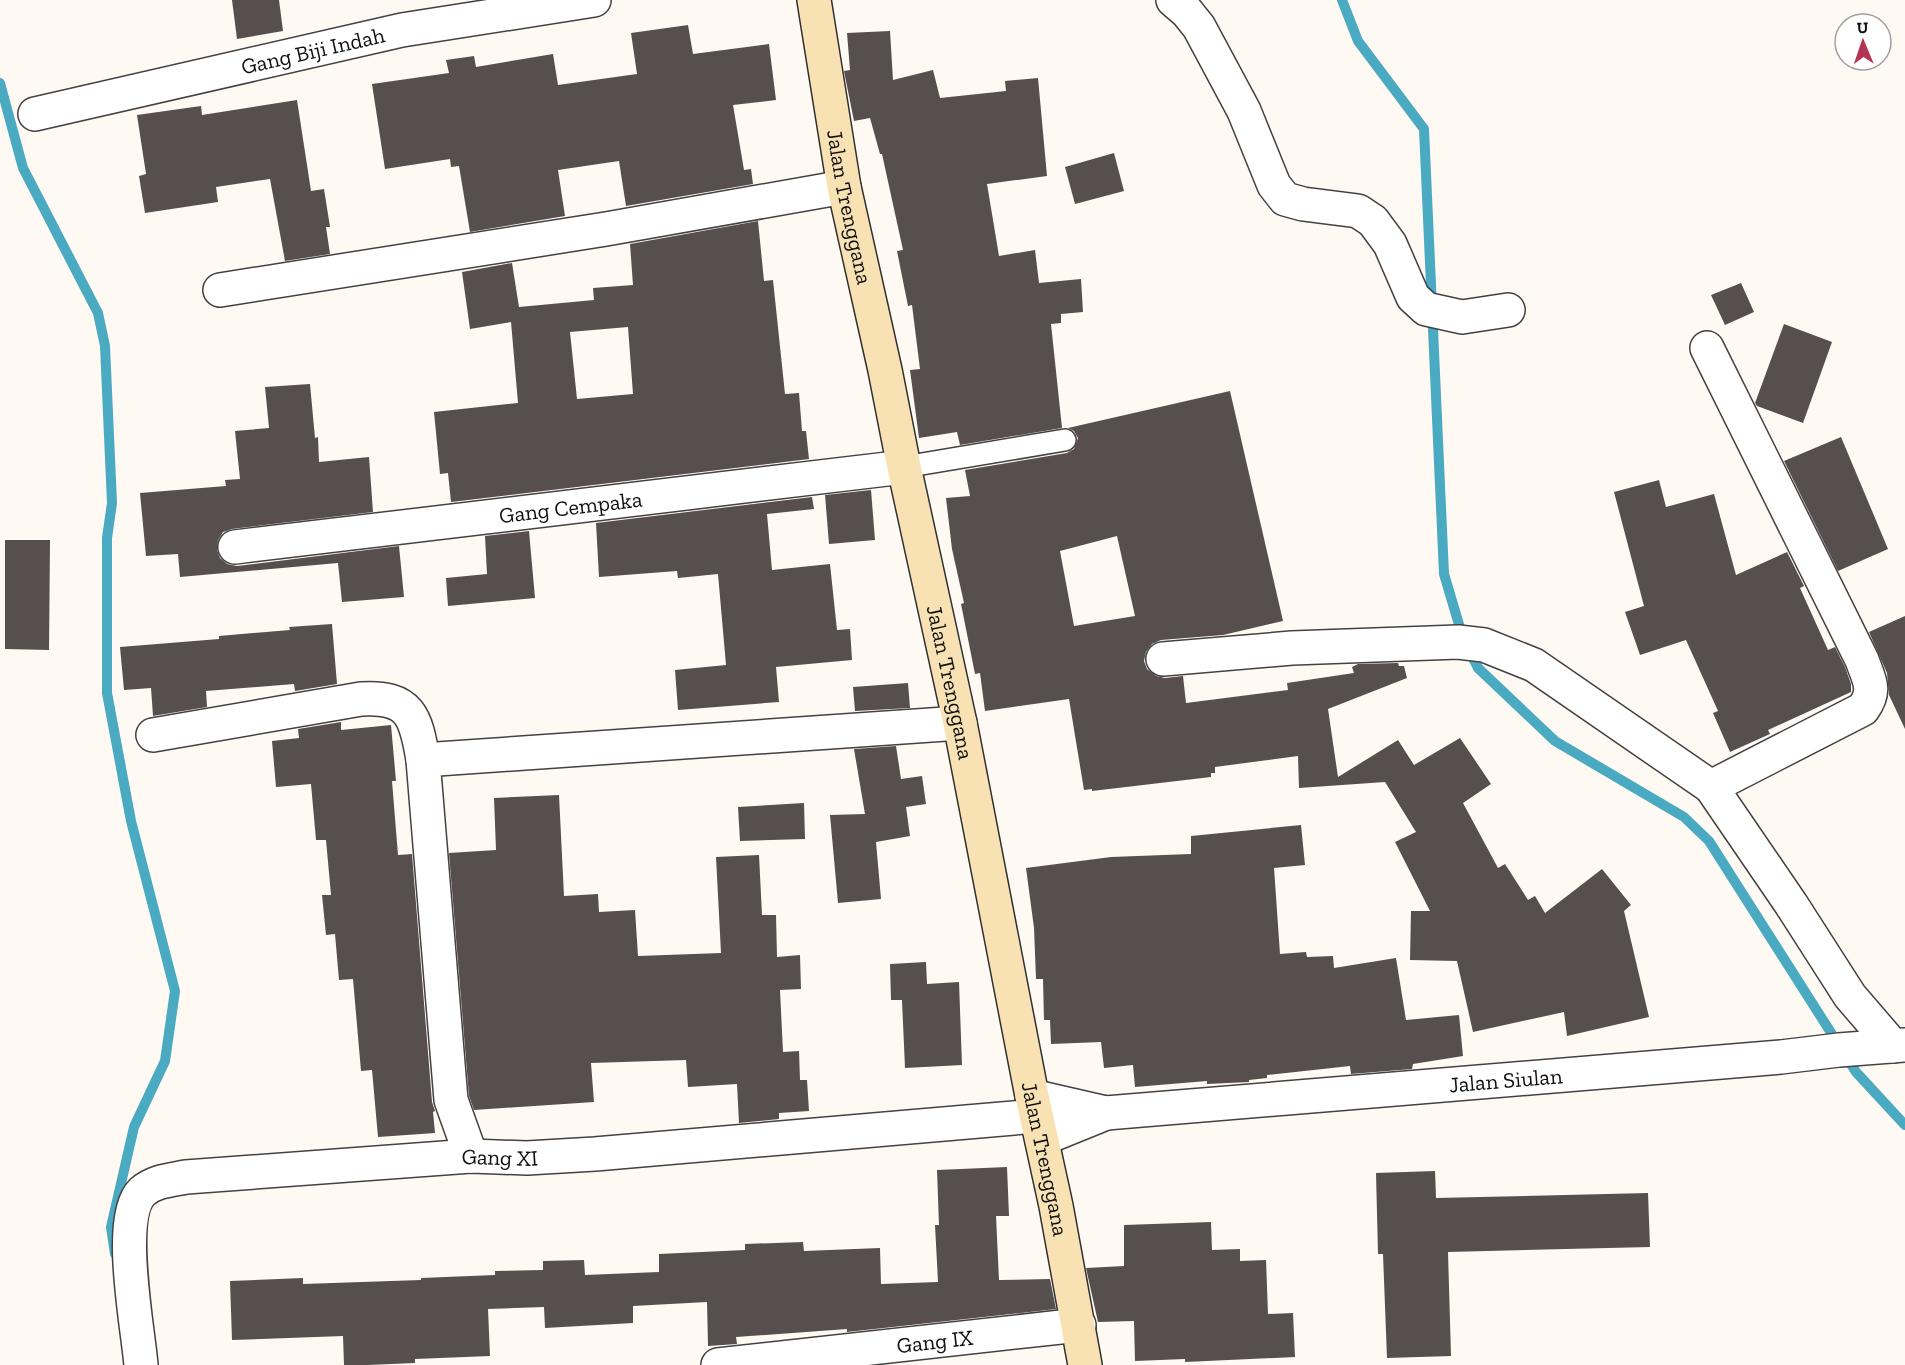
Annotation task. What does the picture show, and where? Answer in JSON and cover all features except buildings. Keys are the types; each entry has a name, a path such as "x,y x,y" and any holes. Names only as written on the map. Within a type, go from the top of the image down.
{"main road":[{"name":"Jalan Trenggana","path":"814,0 844,187 960,723 1085,1365"}],"street":[{"name":"Gang Biji Indah","path":"35,114 402,30 594,0"},
{"path":"1173,0 1199,27 1244,111 1274,185 1285,199 1303,204 1358,211 1373,221 1390,244 1413,297 1426,309 1462,317 1508,310"},
{"path":"220,290 606,229 844,187"},
{"path":"1707,348 1862,660 1872,690 1870,699 1863,709 1711,787"},
{"name":"Gang Cempaka","path":"236,547 904,467"},
{"path":"1163,659 1292,648 1458,642 1484,645 1534,665 1711,787 1791,904 1850,996 1899,1046"},
{"path":"153,735 361,699 381,698 398,704 412,716 419,733 423,760 451,1100 471,1156"},
{"path":"423,760 960,723"},
{"name":"Jalan Siulan","path":"1037,1117 1781,1058 1839,1050 1899,1046"},
{"name":"Jalan Siulan","path":"1037,1117 1106,1113"},
{"name":"Gang XI","path":"141,1365 129,1235 130,1218 136,1200 143,1191 158,1183 186,1177 471,1156 527,1158 596,1154 1037,1117"},
{"name":"Gang IX","path":"718,1365 1079,1325"}],"lane":[{"path":"904,467 1065,440"}],"waterway":[{"path":"1342,0 1358,41 1424,129 1444,574 1463,638 1478,668 1555,741 1684,817 1709,841 1856,1072 1905,1125"},
{"path":"0,83 23,168 98,313 105,346 112,503 107,538 107,693 131,821 175,991 165,1061 134,1127 111,1227 115,1254"}]}
